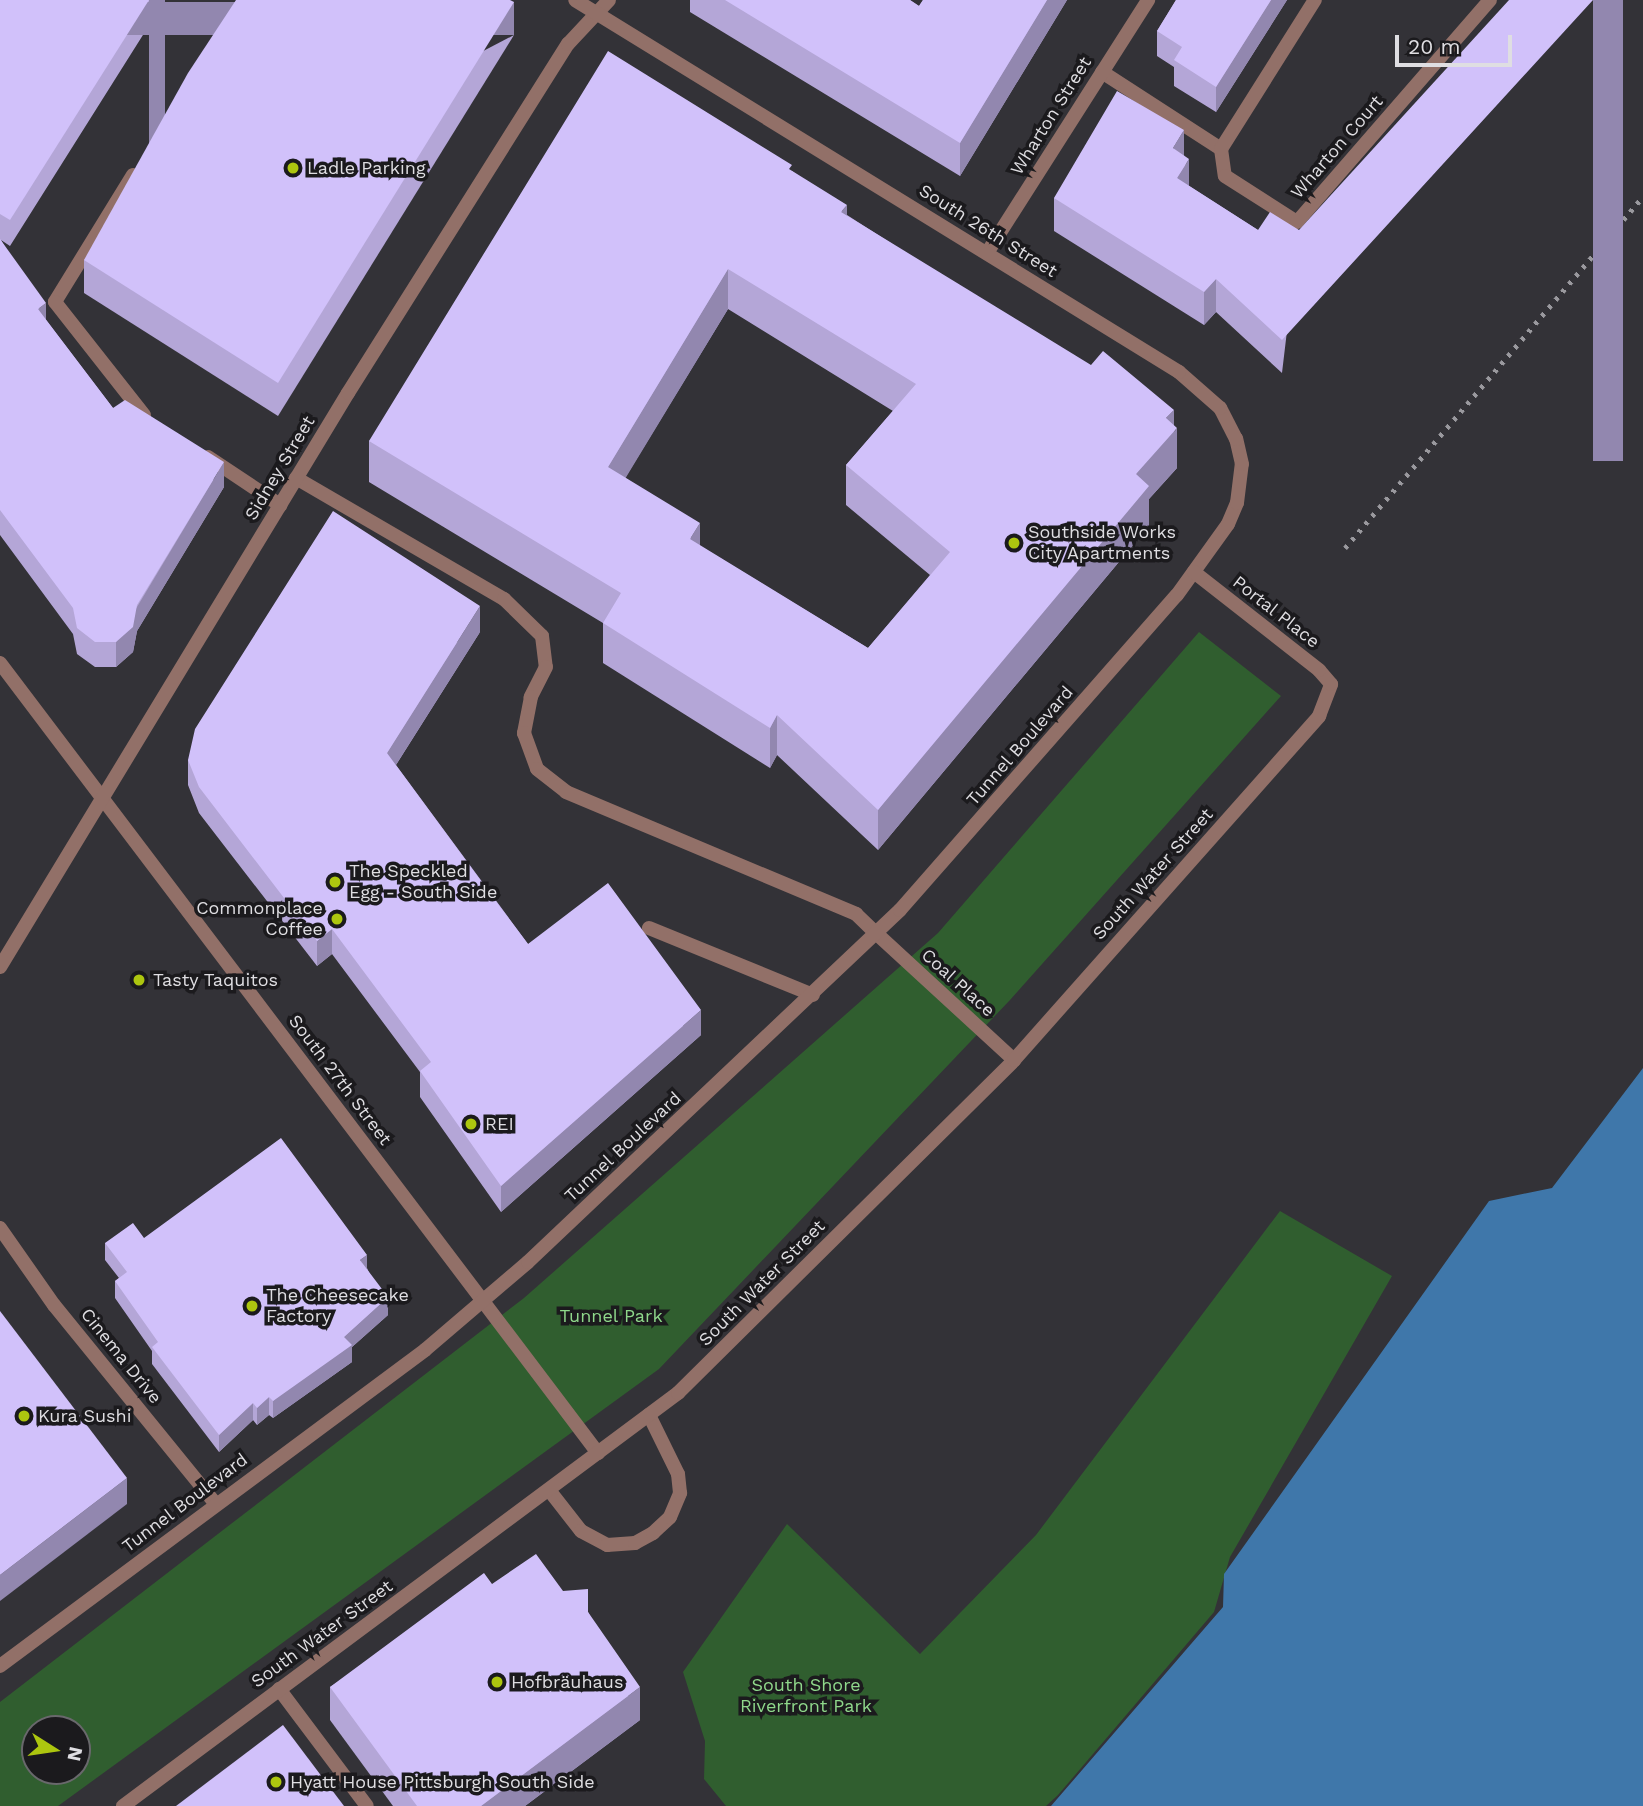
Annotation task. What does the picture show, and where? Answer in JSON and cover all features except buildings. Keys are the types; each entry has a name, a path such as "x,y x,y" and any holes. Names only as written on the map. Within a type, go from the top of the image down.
{"street":[{"name":"South 26th Street","path":"575,0 1179,372 1220,408 1236,439 1242,464 1237,503 1228,524 1194,572"},
{"name":"Sidney Street","path":"0,967 296,478 568,44 610,0"},
{"name":"Wharton Street","path":"987,253 1148,0"},
{"path":"1102,72 1220,149 1315,0"},
{"name":"Wharton Court","path":"1220,149 1225,176 1297,222 1490,0"},
{"path":"140,163 55,302 137,411 158,425"},
{"path":"190,446 280,505"},
{"name":"Coal Place","path":"296,478 504,599 542,636 546,667 531,697 524,733 537,769 556,784 856,914 1014,1060"},
{"name":"Portal Place","path":"1194,572 1319,670 1331,684"},
{"name":"Tunnel Boulevard","path":"0,1666 425,1350 483,1301 877,934 1194,572"},
{"name":"South 27th Street","path":"0,663 598,1453"},
{"name":"South Water Street","path":"123,1806 678,1393 1014,1060 1319,716 1331,684"},
{"path":"649,928 813,995"},
{"name":"Cinema Drive","path":"0,1228 54,1305 216,1504"},
{"path":"549,1490 581,1531 607,1545 635,1543 653,1533 670,1517 680,1493 674,1464 649,1415"},
{"path":"279,1689 366,1806"}],"green space":[{"name":"Tunnel Park","path":"1199,632 1281,696 1010,1000 659,1369 91,1782 91,1715 21,1715 21,1785 87,1785 58,1806 0,1806 0,1702 524,1298 938,933"},
{"name":"South Shore Riverfront Park","path":"1280,1211 1392,1276 1230,1557 1214,1612 1058,1795 1046,1806 726,1806 704,1779 705,1741 683,1672 787,1524 920,1654 1036,1535"}],"water":[{"path":"1643,1068 1643,1806 1051,1806 1223,1607 1224,1574 1489,1201 1552,1188"}],"railway":[{"path":"1345,548 1643,197"}],"place":[{"name":"Ladle Parking","path":"293,168"},
{"name":"Southside Works City Apartments","path":"1014,543"},
{"name":"The Speckled Egg - South Side","path":"335,882"},
{"name":"Commonplace Coffee","path":"337,919"},
{"name":"Tasty Taquitos","path":"139,980"},
{"name":"REI","path":"471,1124"},
{"name":"The Cheesecake Factory","path":"252,1306"},
{"name":"Kura Sushi","path":"24,1416"},
{"name":"Hofbräuhaus","path":"497,1682"},
{"name":"Hyatt House Pittsburgh South Side","path":"276,1782"}]}
